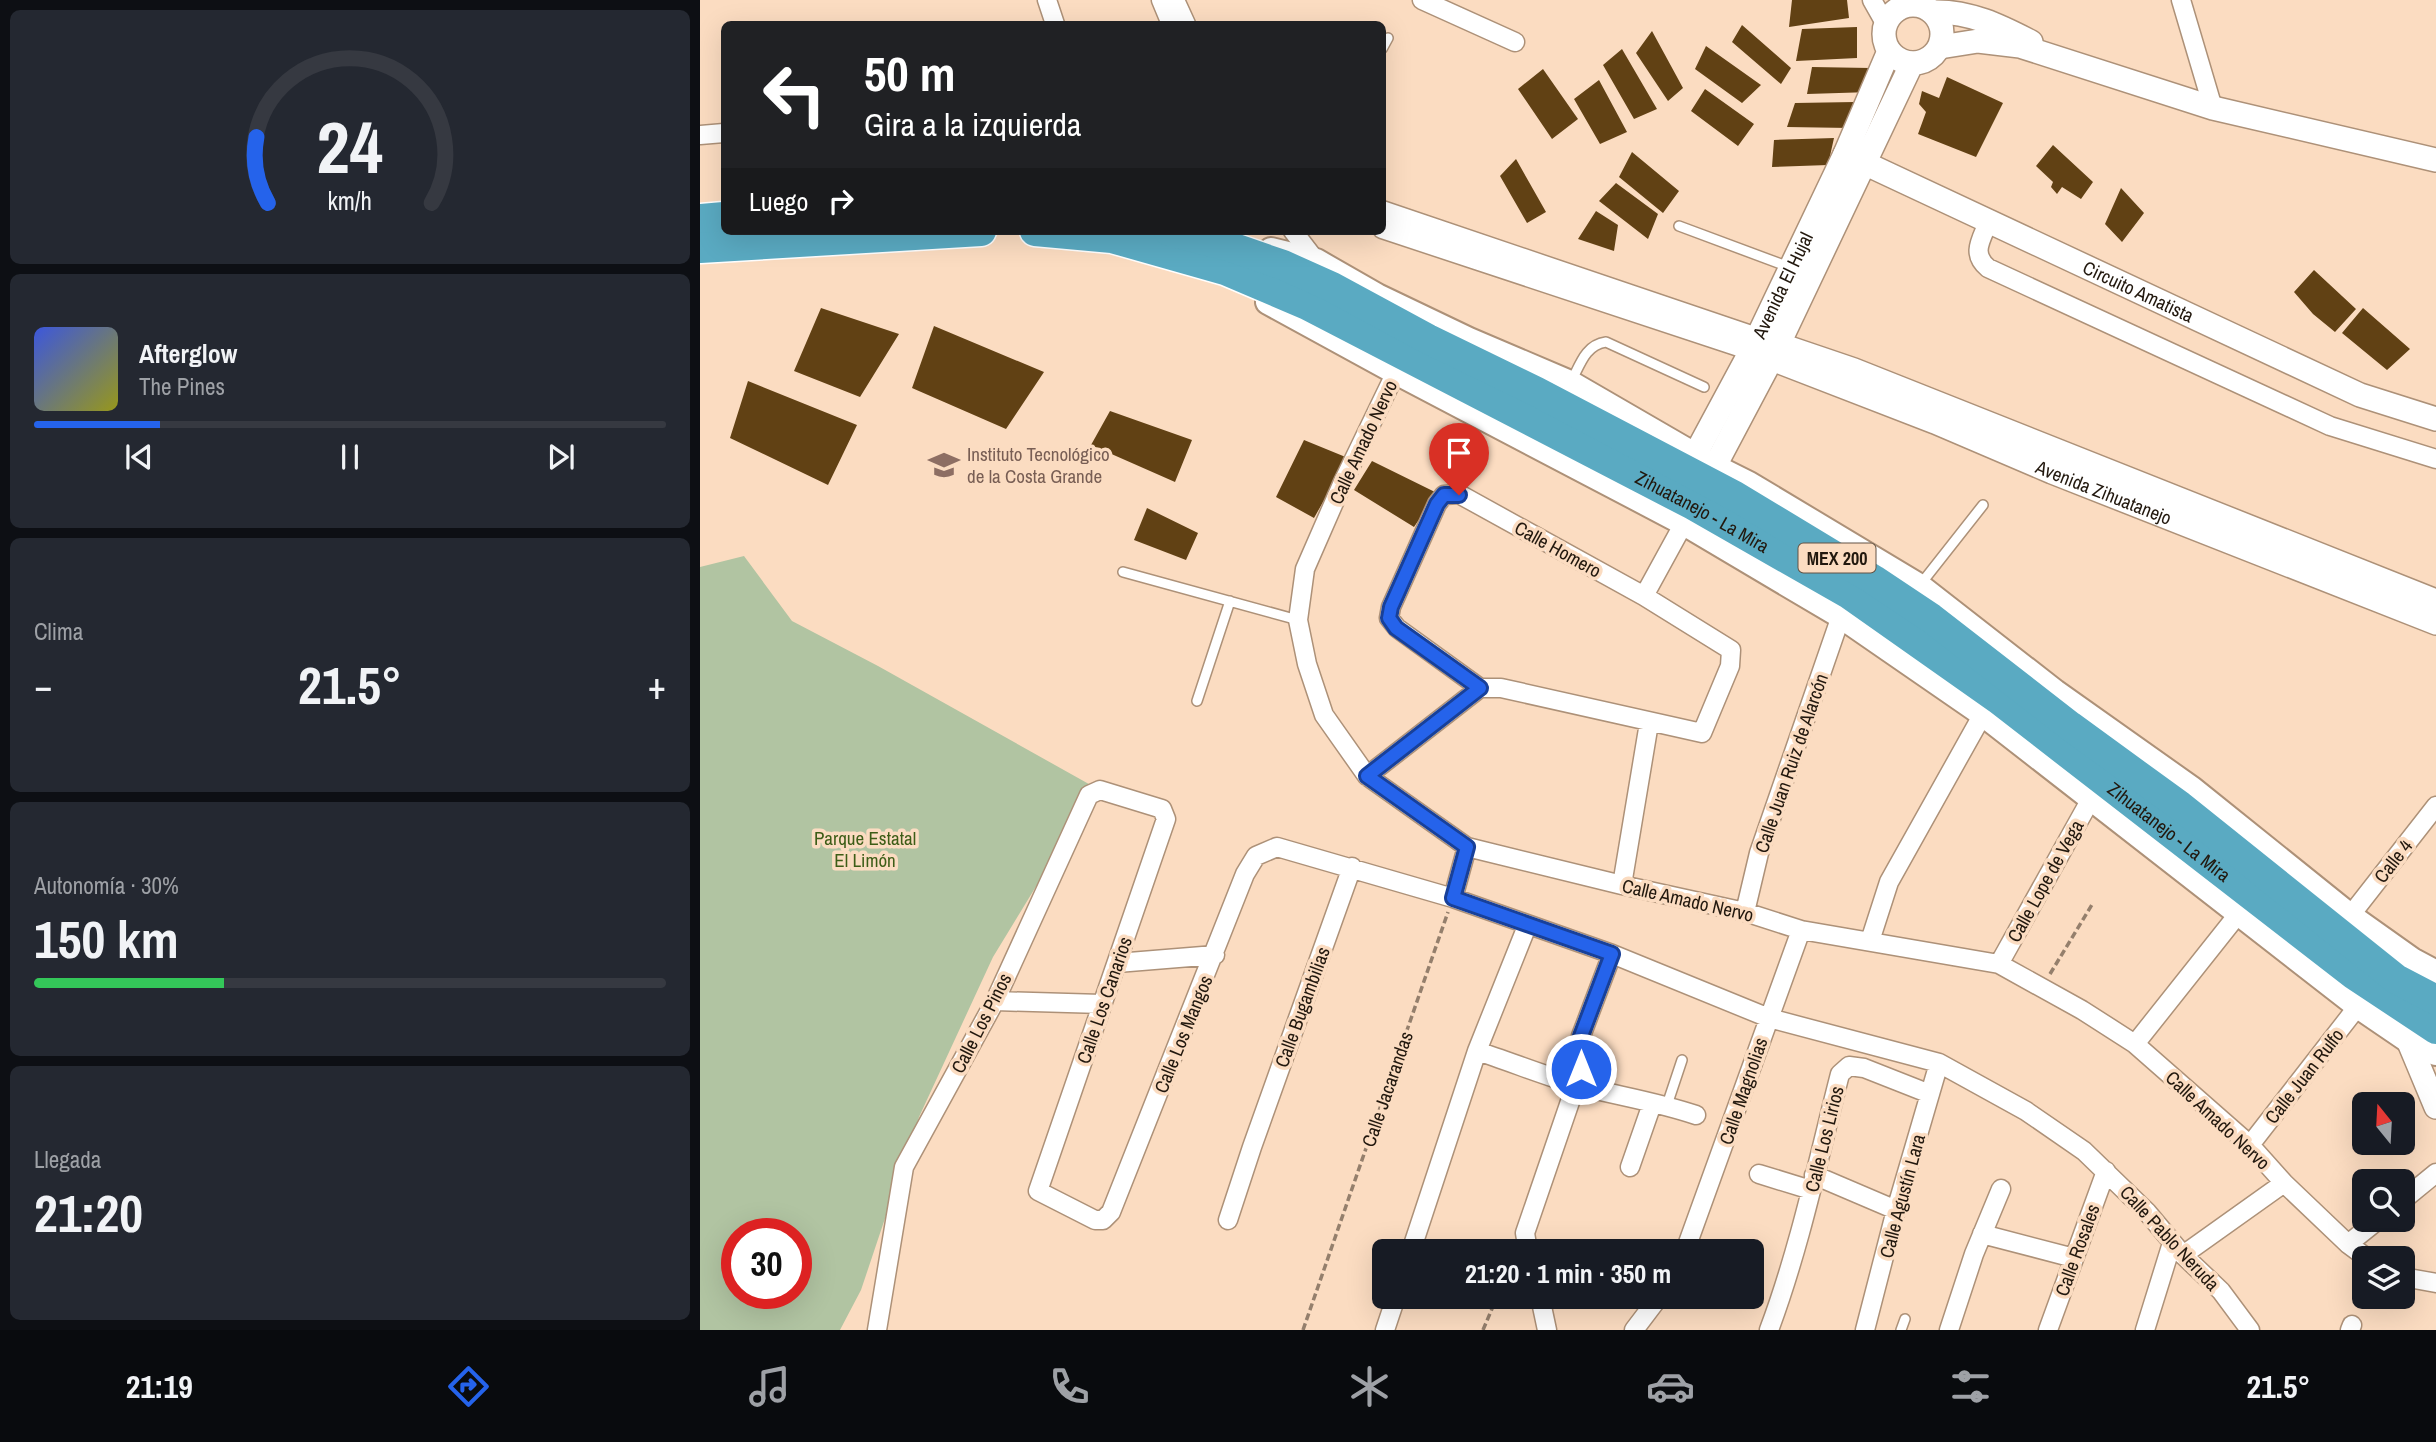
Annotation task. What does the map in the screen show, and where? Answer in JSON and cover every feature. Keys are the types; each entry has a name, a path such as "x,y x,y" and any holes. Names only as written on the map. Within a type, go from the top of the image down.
{"highway":[{"path":"700,219 721,218"},
{"path":"700,248 915,235"},
{"name":"Zihuatanejo - La Mira","path":"1079,235 1112,238 1225,270 1307,305 1874,580 2186,798 2396,979 2436,1000"},
{"name":"Zihuatanejo - La Mira","path":"1184,235 1283,265 1332,287 1428,340 1548,398 1872,610 1997,699 2353,974 2436,1029"}],"main road":[{"path":"1112,238 1238,288 1286,311 1396,372 1689,489 1749,484 1919,586 2056,692 2186,798 2412,960 2436,973"},
{"path":"1231,247 1283,251 1315,261 1377,296 1469,340 1570,383 1689,489 1842,616 1983,714 2358,1006 2409,1040 2436,1053"}],"street":[{"path":"1047,0 1054,21"},
{"path":"1161,0 1170,21"},
{"path":"1175,0 1185,21"},
{"path":"1872,0 1885,23"},
{"path":"2181,0 2213,108"},
{"path":"1426,1 1515,42"},
{"path":"2068,61 2002,27 1952,11 1906,4 1894,11 1885,23 1883,37 1888,51 1895,57 1912,63 1924,61 1940,47 1978,41 2020,46 2213,108 2436,160"},
{"path":"1922,6 1939,21 1942,32 1940,47"},
{"name":"Avenida El Hujal","path":"1689,489 1765,347 1854,158 1888,51"},
{"name":"Avenida El Hujal","path":"1765,347 1790,268 1912,63"},
{"path":"700,135 721,133"},
{"name":"Circuito Amatista","path":"1854,158 2360,395 2436,419"},
{"path":"1386,211 1765,347"},
{"path":"1989,220 1977,250 1980,261 1988,268 2330,426 2436,459"},
{"path":"1386,230 1765,347"},
{"path":"1296,235 1315,261"},
{"name":"Avenida Zihuatanejo","path":"1765,347 2436,601"},
{"name":"Calle Amado Nervo","path":"1396,372 1305,569 1298,620 1307,664 1324,715 1367,776 1467,847 1745,912 1801,930 1999,964 2082,1010 2135,1044 2250,1145 2284,1183 2352,1248"},
{"name":"Avenida Zihuatanejo","path":"1940,414 2052,472 2436,622"},
{"path":"1644,596 1689,489"},
{"name":"Calle Homero","path":"1444,495 1459,495 1644,596 1731,650 1730,666 1702,733 1501,688 1480,688 1396,628 1389,618 1391,607 1437,504 1444,495"},
{"name":"Calle Juan Ruiz de Alarcón","path":"1745,912 1759,853 1842,616"},
{"path":"1367,776 1480,688"},
{"path":"1870,941 1889,881 1983,714"},
{"path":"1622,885 1649,723"},
{"name":"Calle Los Pinos","path":"877,1330 904,1167 995,1001 1089,795 1100,790 1162,809"},
{"name":"Calle Lope de Vega","path":"1999,964 2092,797"},
{"name":"Calle 4","path":"2350,916 2436,806"},
{"name":"Calle Los Canarios","path":"1038,1191 1166,819 1162,809"},
{"name":"Calle Pablo Neruda","path":"1256,856 1277,847 1352,867 1453,898 1612,954 1769,1018 1939,1063 2026,1111 2084,1151 2147,1212 2178,1249 2221,1291 2250,1330"},
{"path":"1453,898 1467,847"},
{"name":"Calle Los Mangos","path":"1038,1191 1094,1220 1103,1220 1111,1212 1245,874 1256,856"},
{"name":"Calle Bugambilias","path":"1228,1220 1352,867"},
{"path":"2135,1044 2239,913"},
{"path":"1415,1239 1476,1051 1527,926"},
{"name":"Calle Magnolias","path":"1689,1239 1801,930"},
{"path":"1526,1239 1525,1233 1586,1055 1581,1036 1612,954"},
{"path":"1117,963 1215,955"},
{"path":"995,1001 1102,1004"},
{"name":"Calle Juan Rulfo","path":"2250,1145 2358,1006"},
{"path":"2409,1040 2436,1107"},
{"path":"1476,1051 1576,1084 1696,1115"},
{"name":"Calle Agustín Lara","path":"1865,1330 1896,1210 1939,1063"},
{"name":"Calle Los Lirios","path":"1769,1330 1813,1183 1840,1074 1849,1066 1864,1068 1930,1094"},
{"path":"1630,1167 1660,1105"},
{"name":"Calle Rosales","path":"2048,1330 2106,1171"},
{"path":"2415,1190 2436,1173"},
{"path":"1759,1174 1813,1183 1896,1210"},
{"path":"2146,1330 2178,1249 2284,1183"},
{"path":"1949,1330 1982,1234 2001,1189"},
{"path":"2347,1244 2362,1232"},
{"path":"1982,1234 2074,1258"},
{"path":"2415,1279 2436,1283"},
{"path":"1385,1330 1392,1309"},
{"path":"1542,1309 1546,1330"},
{"path":"1634,1330 1650,1309"}],"lane":[{"path":"1386,42 1388,38"},
{"path":"1679,226 1790,268"},
{"path":"1570,383 1588,349 1595,344 1606,342 1704,387"},
{"path":"1919,586 1983,505"},
{"path":"1123,572 1298,620"},
{"path":"1197,701 1230,601"},
{"path":"1660,1105 1682,1060"},
{"path":"1901,1330 1905,1319"}],"path":[{"name":"Calle Jacarandas","path":"1303,1330 1453,898"},
{"path":"2041,988 2093,903"},
{"path":"1483,1330 1492,1309"}],"green space":[{"name":"Parque Estatal El Limón","path":"744,556 792,621 1096,788 993,957 919,1117 861,1290 840,1330 700,1330 700,567"}],"building":[{"path":"1792,0 1847,0 1849,18 1789,27"},
{"path":"1742,25 1791,68 1781,84 1732,42"},
{"path":"1857,27 1857,58 1796,61 1802,29"},
{"path":"1652,31 1683,88 1668,101 1636,53"},
{"path":"1706,46 1761,85 1742,103 1695,69"},
{"path":"1622,49 1657,109 1634,119 1603,65"},
{"path":"1812,67 1870,68 1871,92 1807,94"},
{"path":"1543,69 1578,119 1552,139 1518,89"},
{"path":"1947,77 2003,103 1976,157 1918,134 1926,112 1919,104 1922,91 1939,98"},
{"path":"1599,80 1627,132 1600,144 1574,99"},
{"path":"1705,89 1754,124 1738,146 1691,111"},
{"path":"1855,102 1850,128 1787,127 1795,103"},
{"path":"1834,138 1828,165 1772,167 1774,140"},
{"path":"2053,145 2093,182 2081,199 2062,187 2057,194 2051,187 2053,182 2036,166"},
{"path":"1632,152 1679,191 1663,213 1619,177"},
{"path":"1516,159 1546,212 1527,223 1500,176"},
{"path":"1616,183 1658,214 1648,239 1599,201"},
{"path":"2121,188 2144,213 2122,242 2105,224"},
{"path":"1596,211 1618,225 1614,251 1578,239"},
{"path":"2314,270 2356,309 2335,332 2313,314 2294,292"},
{"path":"821,308 899,334 860,397 794,371"},
{"path":"2363,308 2410,349 2387,370 2342,333"},
{"path":"934,326 1044,372 1006,429 912,388"},
{"path":"748,381 857,425 828,485 730,438"},
{"path":"1110,411 1192,440 1175,482 1091,445"},
{"path":"1304,440 1348,458 1314,518 1276,497"},
{"path":"1372,461 1437,493 1414,527 1354,490"},
{"path":"1147,508 1198,533 1186,560 1134,540"}],"place":[{"name":"Instituto Tecnológico de la Costa Grande","path":"944,465"}],"route":[{"path":"1459,495 1444,495 1437,504 1391,607 1389,618 1396,628 1480,688 1367,776 1467,847 1453,898 1612,954 1581,1036 1586,1055 1581,1069"}]}
